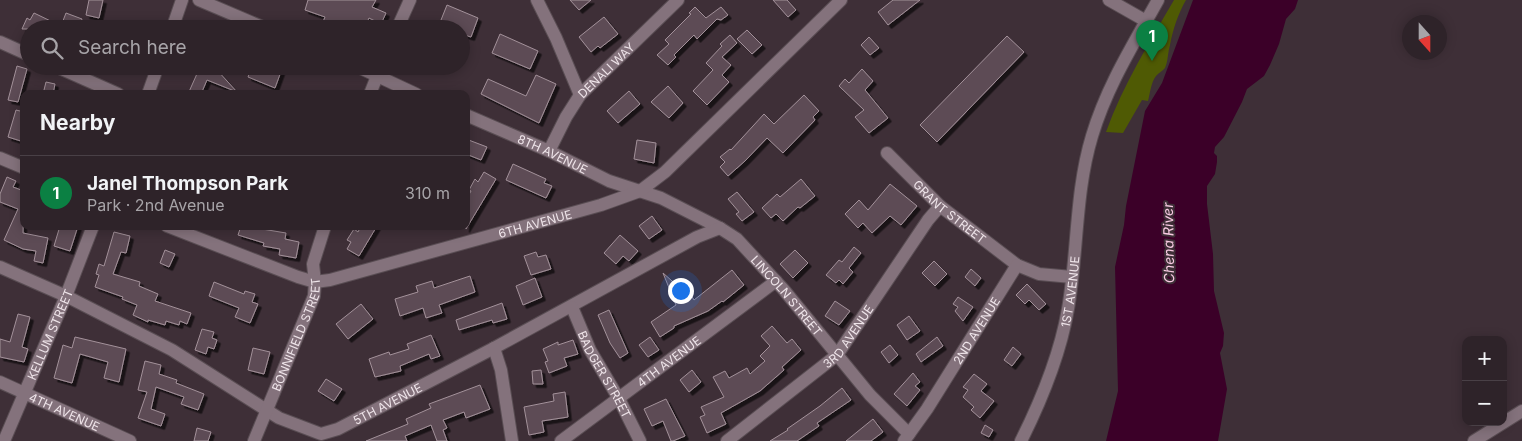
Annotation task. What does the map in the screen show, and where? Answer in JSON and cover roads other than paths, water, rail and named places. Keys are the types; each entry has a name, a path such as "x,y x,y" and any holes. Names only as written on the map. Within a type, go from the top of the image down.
{"street":[{"path":"175,20 182,0"},
{"path":"199,0 246,20"},
{"path":"402,20 410,0"},
{"path":"537,0 556,38 580,95"},
{"name":"DENALI WAY","path":"549,151 566,117 580,95 678,0"},
{"name":"6TH AVENUE","path":"177,230 298,278 315,282 330,280 592,207 640,191 665,172 841,0"},
{"path":"1109,0 1146,21 1158,0"},
{"name":"1ST AVENUE","path":"1021,441 1042,398 1068,310 1080,197 1092,137 1122,62 1146,21"},
{"path":"0,42 20,51"},
{"path":"75,75 109,90"},
{"path":"149,90 155,75"},
{"path":"372,90 377,75"},
{"path":"385,75 410,90"},
{"name":"8TH AVENUE","path":"470,117 549,151 609,181 640,191"},
{"name":"GRANT STREET","path":"887,153 940,206 1017,266"},
{"path":"0,158 20,166"},
{"name":"LINCOLN STREET","path":"640,191 661,198 720,228 737,239 776,281 906,437"},
{"name":"3RD AVENUE","path":"727,441 837,355 928,220 940,206"},
{"name":"5TH AVENUE","path":"0,267 66,296 172,350 279,418 321,437 572,307 697,237 720,228"},
{"name":"KELLUM STREET","path":"4,441 66,296 91,230"},
{"name":"BONNIFIELD STREET","path":"254,441 314,296 313,264 324,230"},
{"path":"1017,266 1039,274 1072,277"},
{"name":"2ND AVENUE","path":"906,437 927,409 1017,266"},
{"name":"4TH AVENUE","path":"561,441 776,281"},
{"name":"BADGER STREET","path":"572,307 590,350 619,399 640,441"},
{"path":"494,348 501,370 512,441"},
{"name":"4TH AVENUE","path":"0,382 130,441"},
{"path":"1474,441 1522,412"}],"water":[{"name":"Chena River","path":"1193,0 1298,0 1295,9 1286,19 1279,44 1264,76 1247,89 1224,137 1215,147 1214,153 1217,156 1217,162 1215,174 1207,186 1214,291 1224,333 1223,346 1220,353 1227,389 1218,441 1106,441 1118,391 1115,267 1126,206 1145,111 1162,83"}],"place":[{"name":"Janel Thompson Park","path":"1152,61"}]}
